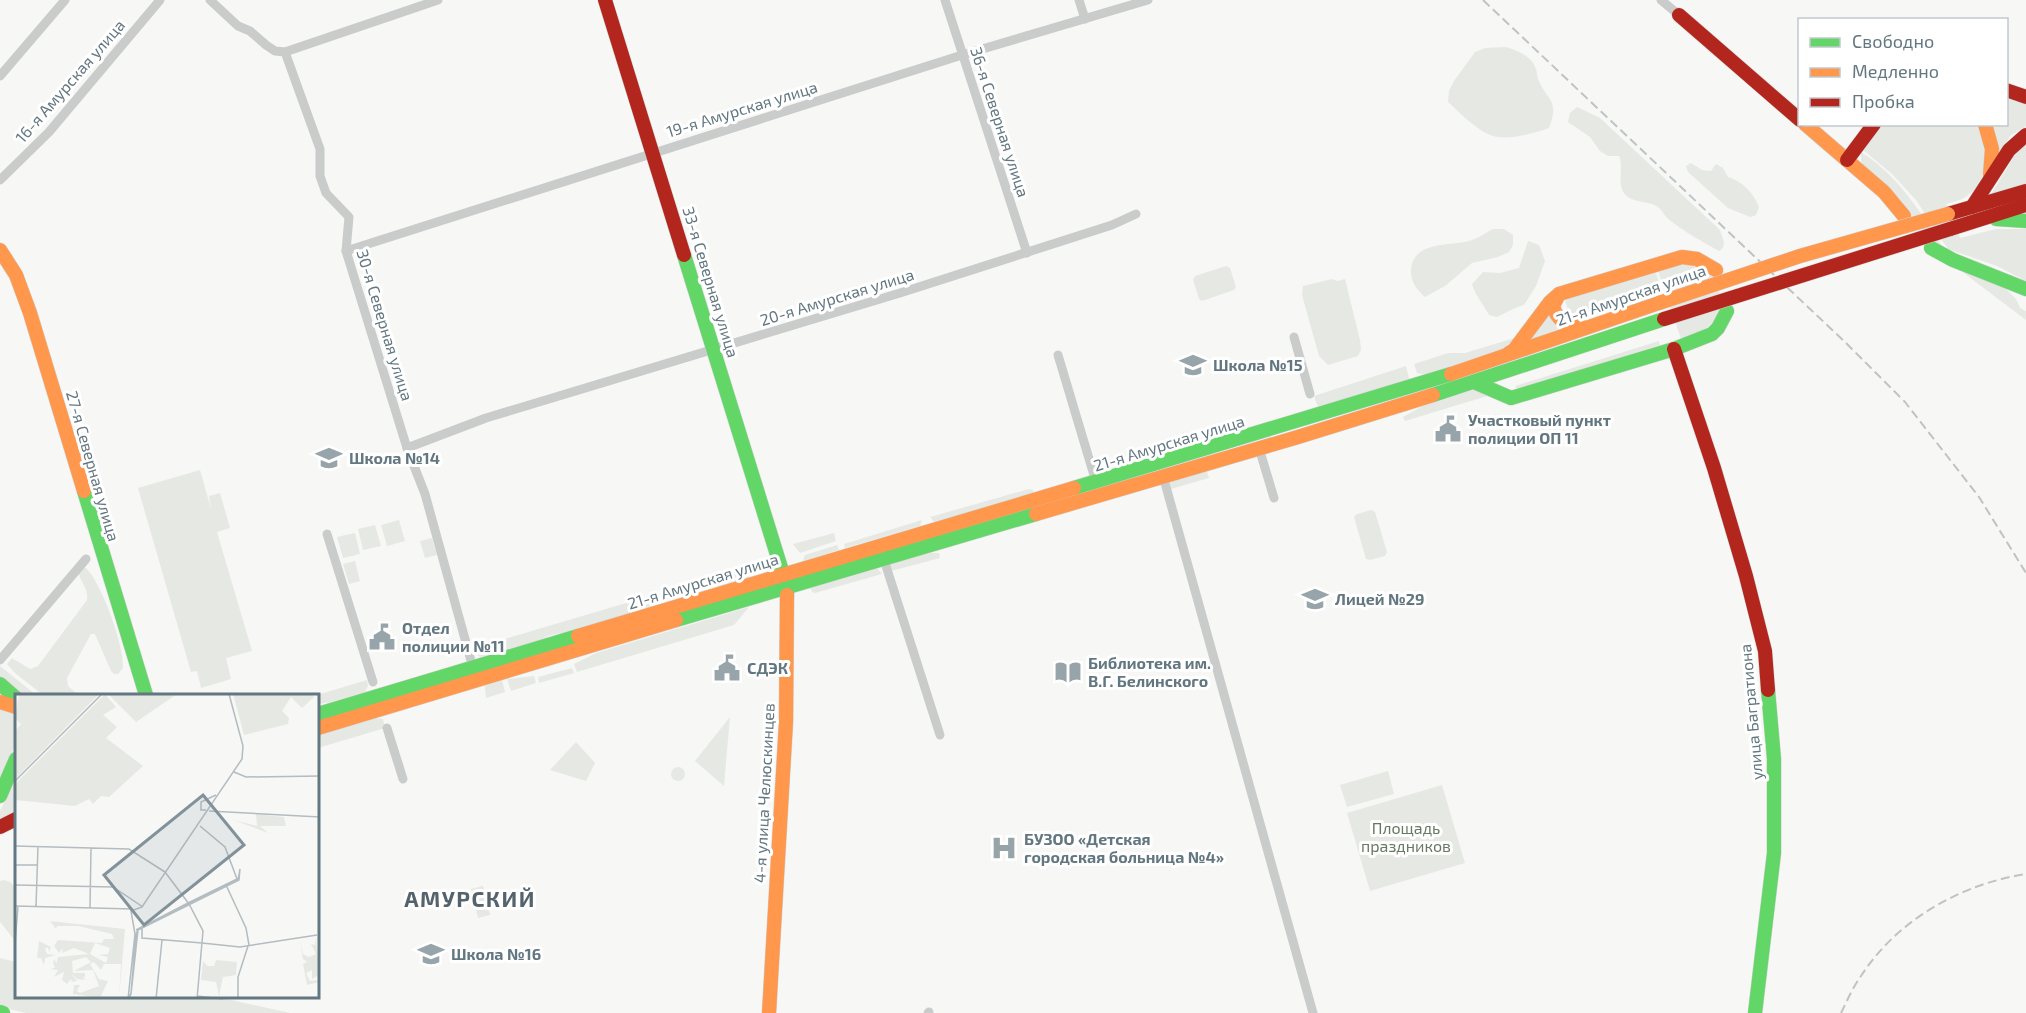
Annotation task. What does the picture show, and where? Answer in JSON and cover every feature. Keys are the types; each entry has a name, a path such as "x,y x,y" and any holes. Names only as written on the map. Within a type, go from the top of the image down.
{"main road":[{"name":"33-я Северная улица","path":"605,0 786,580"},
{"path":"1679,15 1798,118"},
{"path":"2008,90 2026,97"},
{"path":"1807,126 1884,192 1904,216"},
{"path":"1847,160 1872,126"},
{"path":"1986,126 1992,142 1993,155 1989,182"},
{"path":"1972,207 2009,150 2026,135"},
{"name":"21-я Амурская улица","path":"320,713 472,668 786,580 883,557 1161,470 1800,256 2026,191"},
{"name":"21-я Амурская улица","path":"883,557 1096,482 1259,448 1474,382 1664,319 2026,205"},
{"path":"1988,218 2026,221"},
{"path":"1931,248 1942,256 1991,273 2026,289"},
{"name":"27-я Северная улица","path":"0,250 15,275 30,313 146,694"},
{"path":"1501,358 1514,350 1550,302 1559,294 1682,257 1696,258 1716,270"},
{"path":"1559,294 1553,306 1558,319 1572,327 1587,327"},
{"path":"1474,382 1511,398 1674,349 1712,333 1718,328 1727,311"},
{"name":"улица Багратиона","path":"1674,349 1746,576 1765,651 1774,759 1774,853 1755,1013"},
{"path":"1511,398 1507,384 1515,369"},
{"name":"21-я Амурская улица","path":"320,727 786,580"},
{"name":"4-я улица Челюскинцев","path":"769,1013 786,722 786,580"},
{"path":"0,684 15,697"},
{"path":"0,702 15,707"},
{"path":"0,796 15,761"},
{"path":"0,827 15,820"}],"street":[{"path":"0,76 65,0"},
{"name":"16-я Амурская улица","path":"0,180 50,132 160,0"},
{"path":"210,0 238,26 245,28 274,51 285,52 438,0"},
{"name":"36-я Северная улица","path":"945,0 1027,253"},
{"path":"1079,0 1085,19"},
{"name":"19-я Амурская улица","path":"346,251 962,55 1148,0"},
{"path":"1661,0 1679,15"},
{"name":"30-я Северная улица","path":"285,52 320,149 320,176 326,193 349,217 346,251 407,448 426,497 472,668"},
{"name":"20-я Амурская улица","path":"407,448 486,418 1027,253 1112,225 1136,214"},
{"path":"1293,337 1310,394"},
{"path":"1058,355 1096,482"},
{"path":"1259,448 1274,498"},
{"path":"1161,470 1313,1013"},
{"path":"327,534 373,682"},
{"path":"883,557 940,735"},
{"path":"0,660 86,559"},
{"path":"387,728 403,780"}],"green space":[{"path":"1506,47 1524,55 1534,64 1538,79 1553,106 1549,128 1531,134 1498,137 1471,123 1448,102 1449,91 1454,81 1475,52 1485,48"},
{"path":"2008,94 2026,101 2026,126 2011,135 1998,153 1989,126 2008,126"},
{"path":"1577,107 1600,118 1720,230 1724,242 1723,248 1719,251 1692,236 1667,218 1654,205 1627,196 1621,184 1619,156 1608,156 1600,151 1590,137 1568,122 1570,113"},
{"path":"1881,126 1978,126 1985,154 1983,174 1979,184 1973,192 1962,199 1946,204 1960,238 1996,229 2026,229 2026,281 1997,266 1948,249 1916,200 1892,174 1863,150"},
{"path":"2026,142 2026,184 1990,196 2019,148"},
{"path":"1861,152 1886,171 1896,182 1916,206 1941,245 1934,244 1901,200 1864,167"},
{"path":"1691,163 1702,170 1711,171 1716,164 1723,168 1728,177 1747,188 1754,197 1759,207 1756,215 1750,217 1728,208 1688,172 1686,166"},
{"path":"1493,229 1504,229 1513,235 1513,245 1509,252 1472,263 1445,286 1425,297 1416,288 1411,269 1414,260 1425,249 1472,240"},
{"path":"1528,241 1539,245 1545,261 1536,286 1524,305 1497,317 1489,315 1472,284 1483,272 1500,273 1519,268"},
{"path":"1677,263 1691,263 1708,272 1718,288 1720,298 1720,307 1710,325 1700,332 1681,339 1658,271"},
{"path":"1226,266 1230,268 1236,287 1234,290 1202,301 1199,299 1193,280 1195,276"},
{"path":"1956,267 1987,277 2004,287 2016,299 2020,308 2026,311 2026,320"},
{"path":"1656,273 1661,289 1572,321 1565,301 1567,299"},
{"path":"1332,279 1337,281 1345,279 1361,350 1358,356 1328,365 1319,356 1302,295 1303,286"},
{"path":"1549,312 1561,328 1528,342"},
{"path":"1518,337 1502,349 1426,375 1417,373 1414,364 1448,353 1465,353"},
{"path":"1659,341 1660,345 1523,389 1517,389 1515,386"},
{"path":"1406,366 1409,379 1404,383 1322,408 1317,405 1314,396"},
{"path":"1473,389 1494,394 1405,421 1403,417 1428,403"},
{"path":"1206,468 1209,478 1171,489 1169,479"},
{"path":"200,470 211,509 209,496 220,493 230,528 217,532 252,651 226,658 231,679 201,688 197,671 191,672 138,488"},
{"path":"1029,489 1033,490 1034,494 934,522 930,517"},
{"path":"1371,510 1375,512 1387,552 1385,556 1370,560 1366,559 1354,517"},
{"path":"399,520 405,541 387,546 381,525"},
{"path":"922,520 920,526 845,548 844,544"},
{"path":"375,525 381,546 363,550 358,529"},
{"path":"355,533 360,554 343,558 337,537"},
{"path":"834,533 836,541 800,553 793,544"},
{"path":"432,538 437,555 425,558 420,541"},
{"path":"837,545 839,550 803,561 805,555"},
{"path":"939,553 940,558 891,571 888,563"},
{"path":"355,561 360,581 349,584 343,564"},
{"path":"746,566 749,578 726,585 701,588 700,586 710,577"},
{"path":"82,567 86,568 99,587 116,630 123,668 118,674 111,671 95,634 91,634 67,678 68,686 77,694 42,694 7,664 12,658 30,669 38,666 87,600 87,592 78,570"},
{"path":"876,567 882,574 812,592 810,586"},
{"path":"643,598 656,601 656,603 642,611 565,634 554,634 529,645 499,653 496,643 498,641"},
{"path":"749,607 734,625 577,672 574,664 596,653"},
{"path":"489,644 494,654 480,657 475,653 474,649"},
{"path":"0,666 35,694 19,694 0,678"},
{"path":"572,668 574,673 539,683 538,677"},
{"path":"534,676 536,683 511,691 507,679"},
{"path":"367,680 368,686 365,692 320,704 320,694"},
{"path":"502,680 505,692 486,698 485,687"},
{"path":"0,706 10,710 15,716 15,745 0,784"},
{"path":"730,717 724,786 695,761"},
{"path":"374,718 383,719 385,728 320,747 320,734"},
{"path":"576,742 595,763 586,781 550,770"},
{"path":"678,767 683,769 685,774 683,779 678,781 673,779 671,774 673,769"},
{"path":"1388,771 1394,794 1347,807 1340,785"},
{"path":"15,781 15,814 0,821 0,811"},
{"name":"Площадь праздников","path":"1442,785 1465,863 1370,891 1347,813"},
{"path":"0,881 10,882 15,887 15,941 0,922"},
{"path":"483,886 490,915 478,918 471,889"},
{"path":"0,958 15,962 15,998 222,998 290,1013 26,1013 0,1007"}],"railway":[{"path":"1483,0 1845,342 1905,402 1979,497 2026,573"},
{"path":"1841,1013 1855,985 1876,956 1912,922 1933,908 1978,886 2026,874"}],"traffic: fast":[{"path":"1996,219 2026,221"},
{"path":"1931,248 1953,260 2026,289"},
{"path":"684,255 787,587 787,595"},
{"path":"1474,382 1511,398 1674,349 1712,334 1727,311"},
{"path":"1433,395 1664,319"},
{"path":"1074,488 1451,374"},
{"path":"84,491 146,694"},
{"path":"676,620 1036,514"},
{"path":"320,713 578,636"},
{"path":"0,684 15,697"},
{"path":"1755,1013 1774,853 1774,759 1768,690"},
{"path":"0,796 15,761"}],"traffic: slow":[{"path":"1807,126 1884,192 1904,216"},
{"path":"1986,126 1992,149 1990,175"},
{"path":"1659,303 1800,256 1948,214"},
{"path":"0,250 16,275 30,313 84,491"},
{"path":"1509,353 1514,350 1550,302 1559,294 1682,257 1697,259 1716,270"},
{"path":"1558,296 1553,306 1560,319 1567,324 1582,327"},
{"path":"1451,374 1659,303"},
{"path":"1036,514 1433,395"},
{"path":"578,636 1074,488"},
{"path":"769,1013 786,722 787,595"},
{"path":"320,727 676,620"},
{"path":"0,702 15,707"}],"traffic: jam":[{"path":"605,0 684,255"},
{"path":"1679,15 1798,118"},
{"path":"2008,91 2026,97"},
{"path":"1847,160 1872,126"},
{"path":"1972,207 2009,150 2026,135"},
{"path":"1948,214 2026,191"},
{"path":"1950,229 2026,205"},
{"path":"1664,319 1950,229"},
{"path":"1674,349 1714,468 1746,576 1765,651 1768,690"},
{"path":"0,827 15,820"}],"place":[{"name":"Школа №15","path":"1193,365"},
{"name":"Участковый пункт полиции ОП 11","path":"1448,429"},
{"name":"Школа №14","path":"329,458"},
{"name":"Лицей №29","path":"1315,599"},
{"name":"Отдел полиции №11","path":"382,637"},
{"name":"СДЭК","path":"727,668"},
{"name":"Библиотека им. В.Г. Белинского","path":"1068,672"},
{"name":"БУЗОО «Детская городская больница №4»","path":"1004,848"},
{"name":"Школа №16","path":"431,954"}],"district":[{"name":"АМУРСКИЙ","path":"470,899"}]}
